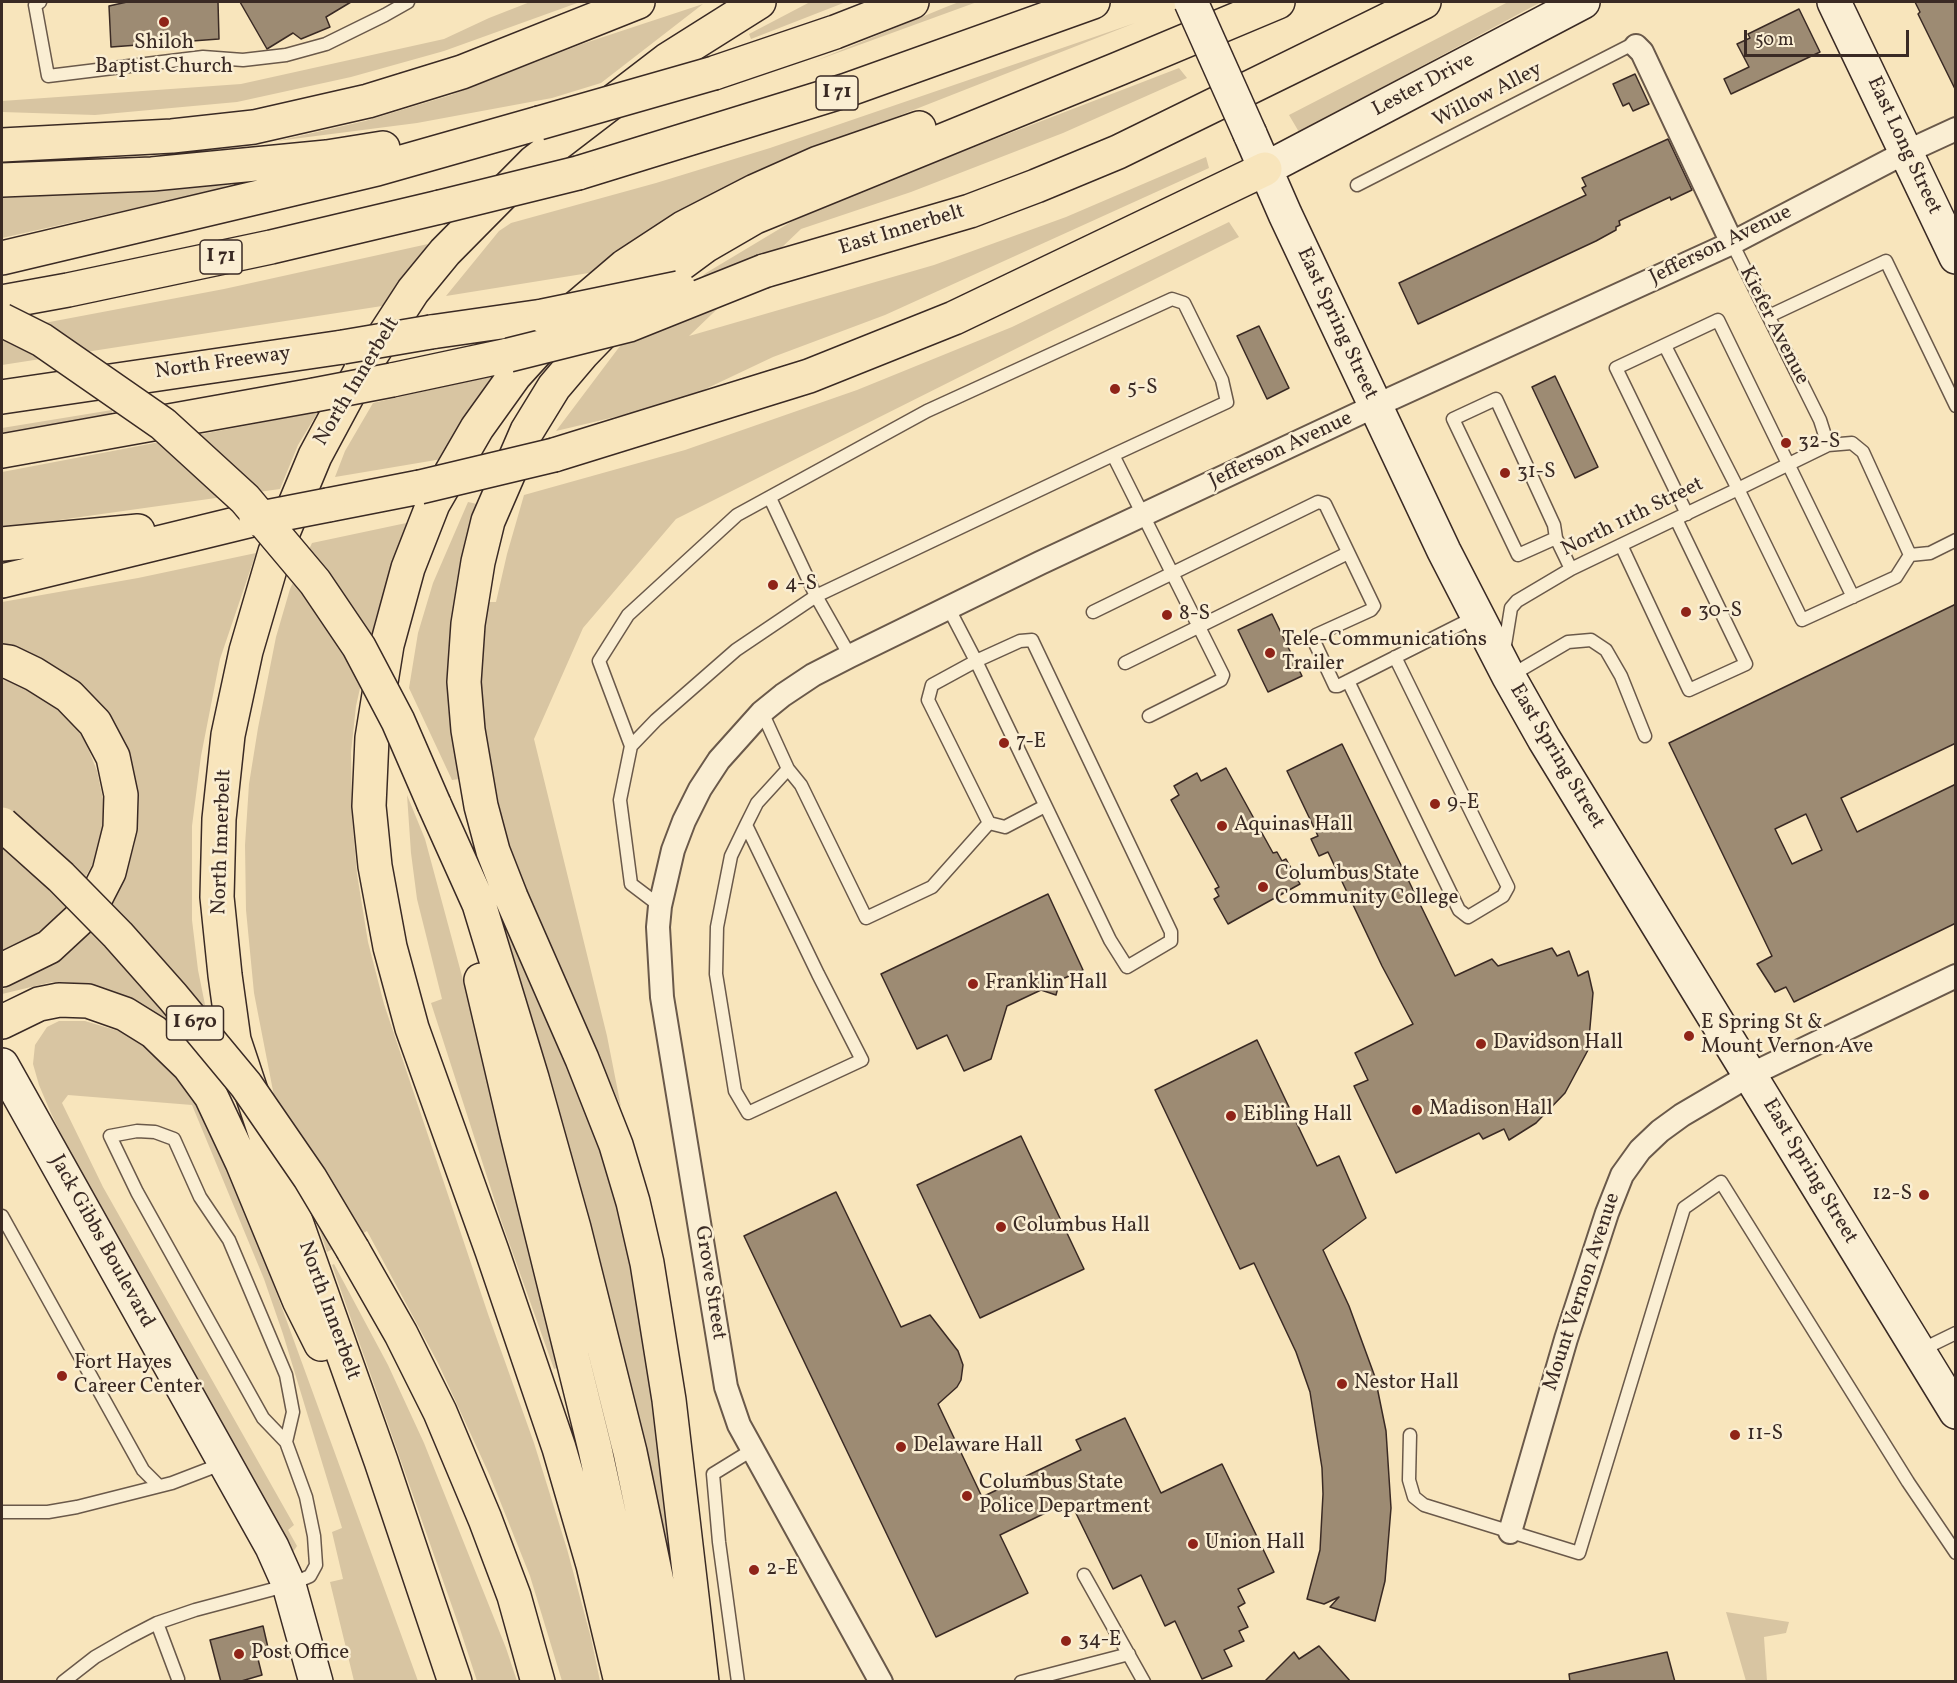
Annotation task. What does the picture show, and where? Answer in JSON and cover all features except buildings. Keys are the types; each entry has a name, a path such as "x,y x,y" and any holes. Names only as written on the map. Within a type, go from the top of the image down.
{"highway":[{"path":"2,145 172,136 254,127 368,101 462,72 638,2"},
{"name":"North Innerbelt","path":"455,1682 381,1461 234,1040 218,897 219,819 228,735 246,651 275,552 315,456 359,374 414,291 445,252 534,162 666,60 759,2"},
{"path":"2,258 378,169 714,73 835,32 912,2"},
{"name":"I 71","path":"2,302 271,247 578,173 847,90 1093,2"},
{"path":"702,1682 669,1400 647,1263 633,1202 616,1145 582,1059 493,851 482,806 468,730 464,682 468,624 478,562 488,521 527,431 554,387 582,354 640,294 705,246 755,217 1278,2"},
{"name":"East Innerbelt","path":"343,347 543,316 764,271 970,211 1119,152 1424,2"},
{"path":"621,1682 593,1565 559,1448 492,1251 412,1028 390,947 375,866 369,806 372,738 387,645 408,568 433,504 477,429 515,375 577,307 625,266 683,228 766,186 818,163 968,111 1118,69"},
{"path":"2,180 152,174 327,157 539,123"},
{"path":"2,139 60,143"},
{"path":"2,581 256,519 420,487 554,455 809,376 923,330 1069,265 1265,170"},
{"path":"2,451 314,395 509,355 629,325 764,271"},
{"path":"2,320 42,340 163,424 245,499 315,582 359,647 398,721 479,904 535,1088 574,1228 627,1440 678,1682"},
{"name":"North Freeway","path":"2,397 343,347"},
{"path":"2,544 256,519"},
{"path":"2,661 34,674 69,696 95,723 113,757 121,795 120,828 109,872 90,909 49,946 2,970"},
{"path":"434,804 475,955 595,1449 646,1682"},
{"name":"I 670","path":"2,824 61,877 118,935 188,1014 246,1085 310,1178 401,1334 444,1423 485,1519 514,1596 538,1682"},
{"path":"2,1022 39,1004 59,1000 88,1001 125,1014 154,1032 189,1066 210,1096 242,1162 299,1300 381,1461"}],"main road":[{"name":"East Spring Street","path":"1191,2 1265,170 1476,616 1544,739 1956,1412"},
{"name":"Lester Drive","path":"1265,170 1583,2"},
{"name":"East Long Street","path":"1834,2 1956,257"},
{"name":"Jack Gibbs Boulevard","path":"2,1065 272,1547 290,1586 316,1682"}],"street":[{"name":"Kiefer Avenue","path":"1636,46 1642,51 1732,243"},
{"name":"Jefferson Avenue","path":"674,850 684,820 719,760 762,712 813,675 1040,563 1375,406 1732,243 1906,152 1956,129"},
{"name":"Grove Street","path":"674,850 660,906 658,927 662,997 726,1387 739,1425 752,1450 881,1682"},
{"name":"Mount Vernon Avenue","path":"1510,1532 1566,1339 1606,1213 1622,1175 1640,1150 1660,1131 1682,1116 1750,1075 1956,976"}],"lane":[{"path":"40,2 35,5 48,76 203,57 243,60 286,55 326,45 408,2"},
{"name":"Willow Alley","path":"1357,185 1629,46 1636,46"},
{"name":"Kiefer Avenue","path":"1732,243 1820,420 1828,446"},
{"path":"1769,316 1886,261 1956,406"},
{"path":"631,746 656,720 736,650 816,596 1227,402 1222,380 1184,303 1172,299 991,380 927,411 737,515 628,615 599,661 631,746 620,800 631,884 660,906"},
{"path":"1621,545 1689,690 1746,664 1616,368 1718,320 1853,597"},
{"path":"1665,346 1802,620 1896,577 1910,555"},
{"path":"1556,538 1518,555 1453,419 1496,399 1554,525 1556,538 1571,569"},
{"path":"1828,446 1852,443 1863,452 1910,555"},
{"name":"North 11th Street","path":"1506,670 1511,608 1517,601 1571,569 1828,446"},
{"path":"1113,454 1223,675 1221,680 1149,716"},
{"path":"770,498 816,596 850,656"},
{"path":"1093,612 1318,502 1325,504 1374,606 1371,610 1316,635 1313,639 1335,686 1476,616"},
{"path":"1910,555 1930,553 1956,540"},
{"path":"1125,663 1348,553"},
{"path":"949,609 976,661 1110,940 1127,967 1171,941 1171,932 1032,640 1020,641 976,661 932,685 928,700 989,823 1005,827 1045,806"},
{"path":"1506,670 1568,642 1592,640 1606,650 1621,676 1645,736"},
{"path":"1348,681 1459,910 1468,916 1503,896 1508,887 1395,657"},
{"path":"762,712 788,769 801,784 866,918 932,887 989,823"},
{"path":"746,825 862,1060 748,1113 735,1090 716,974 717,927 731,856 746,825 757,803 788,769"},
{"path":"63,1682 95,1657 157,1623 195,1610 290,1586 310,1576 316,1565 314,1536 306,1497 285,1442 263,1418 137,1192 110,1136 137,1131 155,1132 174,1139 200,1197 229,1240 286,1375 293,1412 285,1442"},
{"path":"1410,1436 1409,1480 1414,1497 1424,1505 1579,1553 1684,1208 1721,1182 1908,1482 1956,1553"},
{"path":"2,1216 143,1470 159,1486"},
{"path":"1918,1351 1956,1333"},
{"path":"738,1682 719,1542 713,1474 752,1450"},
{"path":"2,1512 58,1511 159,1486 225,1463"},
{"path":"1084,1575 1144,1682"},
{"path":"157,1623 177,1681"},
{"path":"1021,1682 1129,1654"}],"shaded area":[{"path":"530,2 580,2 444,51 351,77 237,102 95,115 2,112 2,101 241,84 444,39"},
{"path":"810,2 846,2 751,39 749,34"},
{"path":"959,2 977,2 815,61 946,7"},
{"path":"1508,2 1541,2 1299,132 1289,115"},
{"path":"703,4 601,83 552,98 417,123 277,141 365,121 451,95 582,44"},
{"path":"1135,23 832,142 595,272 446,296 499,231 511,223 656,183 770,148"},
{"path":"1179,68 1187,78 1063,133 911,192 801,229 689,336 934,265 1066,217 1206,157 1209,168 885,315 773,357 678,402 556,431 620,346 706,273 791,222 860,191"},
{"path":"238,185 2,238 2,194"},
{"path":"1229,222 1239,237 676,519 583,628 534,739 607,1036 621,1107 518,871 503,823 482,725 481,673 486,602 496,602 524,495 685,450 857,390 1012,327"},
{"path":"428,244 382,306 2,365 2,331 224,289"},
{"path":"500,374 442,459 335,477 345,451 373,403"},
{"path":"112,410 112,418 2,437 2,428"},
{"path":"318,412 298,445 280,489 2,528 2,472"},
{"path":"468,502 477,504 464,550 454,602 450,656 454,738 459,779 452,780 409,688 418,633 433,583"},
{"path":"411,522 391,571 376,617 356,706 351,752 352,816 357,874 368,942 384,1004 488,1314 534,1443 567,1549 600,1681 562,1681 530,1576 490,1476 438,1363 367,1231 327,1252 274,1096 254,993 246,910 245,845 249,784 276,637 290,589 312,543"},
{"path":"256,553 220,659 201,756 192,826 192,920 198,970 221,1084 165,1026 138,1003 113,992 85,984 52,982 2,994 2,990 40,968 98,922 117,894 128,869 135,842 136,813 81,687 43,659 2,646 2,602 138,578"},
{"path":"2,680 10,681 38,695 71,720 86,743 97,771 104,804 103,833 94,862 72,900 58,917 30,938 2,951"},
{"path":"407,795 425,839 490,1080 559,1367 554,1369 501,1220 431,1003 442,999 417,899"},
{"path":"493,893 598,1127 631,1246 673,1550 668,1550 599,1255"},
{"path":"59,1021 85,1021 132,1035 176,1070 197,1099 217,1141 274,1286 418,1681 354,1681 330,1582 343,1579 332,1532 342,1528 264,1279 192,1105 68,1095 62,1103 103,1187 294,1525 288,1530 297,1546 293,1552 82,1178 50,1111 33,1064 35,1045 47,1027"},
{"path":"334,1264 388,1365 424,1443 517,1681 477,1681 332,1265"},
{"path":"1726,1612 1789,1622 1786,1633 1764,1637 1767,1681 1746,1681"}],"place":[{"name":"Shiloh Baptist Church","path":"164,22"},
{"name":"5-S","path":"1115,389"},
{"name":"32-S","path":"1786,443"},
{"name":"31-S","path":"1505,473"},
{"name":"4-S","path":"773,585"},
{"name":"30-S","path":"1686,612"},
{"name":"8-S","path":"1167,615"},
{"name":"Tele-Communications Trailer","path":"1270,653"},
{"name":"7-E","path":"1004,743"},
{"name":"9-E","path":"1435,804"},
{"name":"Aquinas Hall","path":"1222,826"},
{"name":"Columbus State Community College","path":"1263,887"},
{"name":"Franklin Hall","path":"973,984"},
{"name":"E Spring St & Mount Vernon Ave","path":"1689,1036"},
{"name":"Davidson Hall","path":"1481,1044"},
{"name":"Madison Hall","path":"1417,1110"},
{"name":"Eibling Hall","path":"1231,1116"},
{"name":"12-S","path":"1924,1195"},
{"name":"Columbus Hall","path":"1001,1227"},
{"name":"Fort Hayes Career Center","path":"62,1376"},
{"name":"Nestor Hall","path":"1342,1384"},
{"name":"11-S","path":"1735,1435"},
{"name":"Delaware Hall","path":"901,1447"},
{"name":"Columbus State Police Department","path":"967,1496"},
{"name":"Union Hall","path":"1193,1544"},
{"name":"2-E","path":"754,1570"},
{"name":"34-E","path":"1066,1641"},
{"name":"Post Office","path":"239,1654"}]}
